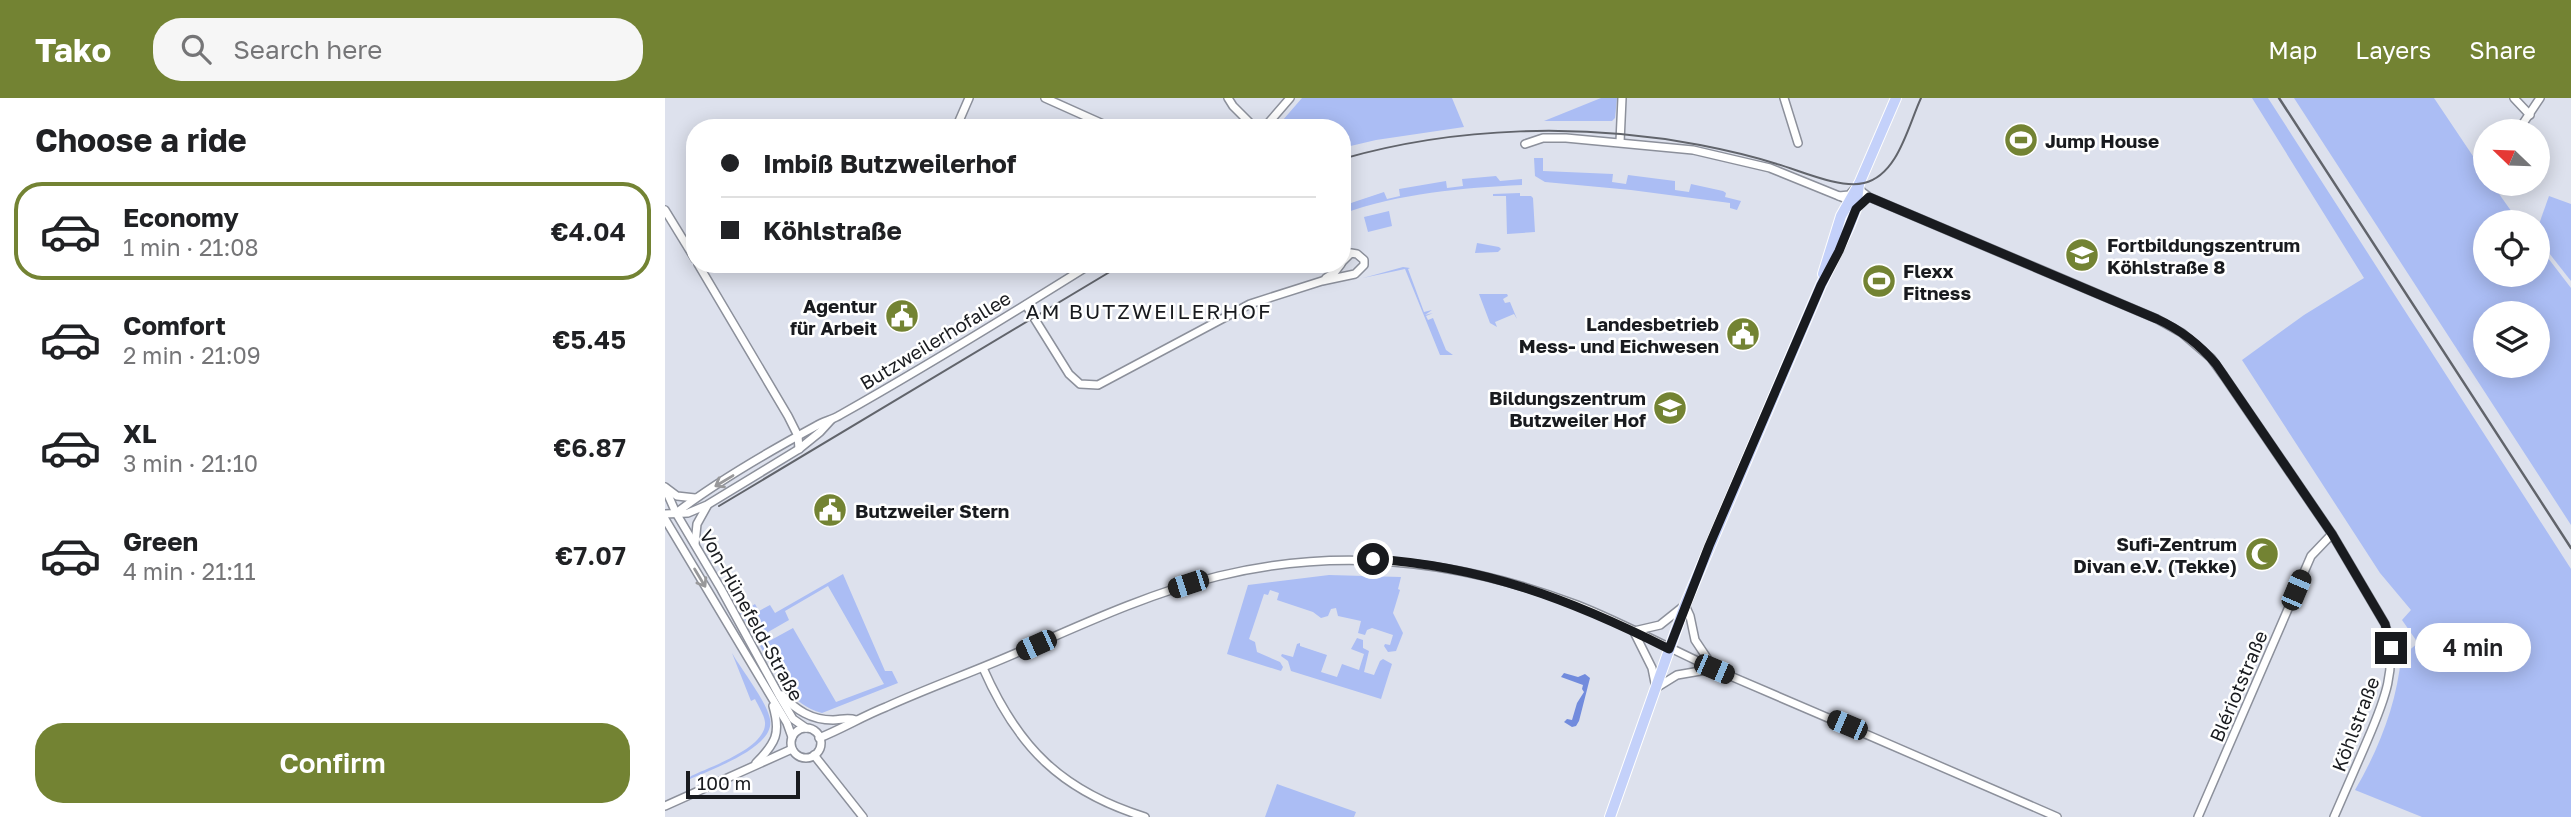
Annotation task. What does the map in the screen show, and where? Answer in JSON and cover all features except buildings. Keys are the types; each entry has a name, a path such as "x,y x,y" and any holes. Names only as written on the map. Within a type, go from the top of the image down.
{"main road":[{"path":"1610,817 1685,605 1821,285 1839,251 1859,184 1896,98"},
{"path":"1821,285 1826,258 1841,216 1854,203"}],"street":[{"path":"959,119 969,98"},
{"path":"1045,98 1092,119"},
{"path":"1228,98 1246,119"},
{"path":"1272,119 1290,98"},
{"path":"1620,142 1622,98"},
{"path":"1784,98 1798,143"},
{"path":"2514,98 2531,115"},
{"path":"2528,119 2540,98"},
{"path":"1525,144 1543,138 1666,146 1726,157 1782,172 1854,203"},
{"name":"Köhlstraße","path":"1859,184 1861,191 1854,203 2157,319 2182,333 2216,364 2332,534 2385,624 2392,662 2387,694 2334,817"},
{"path":"665,210 686,244"},
{"path":"1026,305 1069,374 1080,384 1098,386 1250,304 1322,281 1355,274 1364,265 1364,260 1357,254 1351,254"},
{"path":"703,273 788,415 798,436 799,449"},
{"name":"Butzweilerhofallee","path":"676,513 688,513 707,505 799,449 831,420 1077,273"},
{"path":"1322,281 1334,273"},
{"name":"Butzweilerhofallee","path":"676,513 798,436 822,422 831,420"},
{"path":"665,488 677,496 696,498"},
{"name":"Von-Hünefeld-Straße","path":"665,488 676,513 793,719 806,728"},
{"path":"695,544 697,524 707,505"},
{"name":"Von-Hünefeld-Straße","path":"676,513 665,517 789,727 792,737"},
{"name":"Blériotstraße","path":"2198,817 2311,556 2332,534"},
{"path":"820,738 856,720 1144,599 1188,584 1243,571 1336,558 1377,559 1484,574 1580,607 1714,669 2057,817"},
{"path":"1633,631 1660,625 1685,605 1690,616 1692,635 1714,669"},
{"path":"1633,631 1652,668 1656,688 1682,673 1714,669"},
{"path":"983,668 1014,728 1040,758 1072,785 1093,798 1145,817"},
{"path":"750,767 769,748 778,730 772,704 763,684"},
{"path":"776,688 806,715 827,720 856,720"},
{"path":"806,728 817,732 820,748 814,755 801,758 792,749 792,737 800,729 806,728"},
{"path":"665,806 792,749"},
{"path":"814,755 863,817"}],"shaded area":[{"path":"1302,98 1452,98 1464,127 1351,146 1351,119 1284,119"},
{"path":"1601,98 1617,98 1615,118 1612,121 1544,121"},
{"path":"2252,98 2268,98 2571,569 2571,817 2422,817 2355,790 2385,725 2401,657 2418,643 2402,620 2411,610 2380,573 2242,360 2304,315 2364,278"},
{"path":"2294,98 2434,98 2473,156 2473,196 2501,196 2510,210 2473,210 2473,287 2550,287 2550,261 2571,288 2571,525 2476,378 2550,378 2550,301 2473,301 2473,374"},
{"path":"1534,158 1543,158 1543,171 1613,174 1612,182 1626,184 1628,175 1675,181 1675,190 1689,192 1691,184 1723,191 1726,193 1725,197 1741,201 1737,210 1730,208 1730,203 1545,182 1535,176"},
{"path":"1496,176 1500,181 1522,179 1522,185 1409,196 1351,211 1351,203 1384,192 1387,199 1400,196 1399,189 1446,181 1447,188 1463,186 1462,179"},
{"path":"1520,193 1520,196 1533,198 1535,232 1507,234 1506,196 1493,194"},
{"path":"2549,196 2571,204 2571,281 2550,254 2550,210 2544,210"},
{"path":"1389,211 1392,226 1368,232 1364,217"},
{"path":"1477,243 1501,249 1498,252 1475,253"},
{"path":"1403,267 1410,268 1408,269 1424,312 1432,310 1425,315 1433,313 1426,316 1428,320 1433,318 1446,350 1453,355 1440,355 1405,269 1363,278"},
{"path":"1479,294 1507,294 1503,299 1505,303 1510,302 1517,319 1514,314 1495,322 1497,327 1490,323"},
{"path":"843,574 885,671 892,671 898,683 822,713 801,703 792,695 760,646 793,628 836,702 884,684 828,586 785,611 789,620 756,639 740,613 755,604 759,611 770,605 775,613"},
{"path":"1329,575 1401,577 1393,613 1403,633 1396,651 1388,652 1384,646 1390,645 1393,635 1372,628 1367,630 1365,635 1358,633 1361,621 1338,616 1336,608 1331,609 1328,616 1321,618 1313,612 1277,600 1279,593 1270,590 1268,595 1264,594 1249,639 1255,642 1257,652 1280,662 1283,667 1281,671 1227,654 1248,585"},
{"path":"1357,638 1363,640 1363,648 1369,651 1364,672 1374,675 1383,659 1392,664 1381,699 1291,671 1288,661 1281,656 1293,657 1297,644 1300,643 1300,646 1327,655 1321,672 1337,677 1342,664 1359,670 1364,654 1351,649"},
{"path":"732,653 768,712 769,730 763,739 739,757 688,780 691,776 746,749 762,734 765,725 763,715 755,699 751,701"},
{"path":"1564,673 1578,677 1585,674 1590,678 1579,721 1572,727 1564,722 1567,719 1572,720 1577,703 1584,692 1583,685 1561,677"},
{"path":"1277,784 1356,812 1354,817 1265,817"}],"tram line":[{"path":"1351,157 1386,148 1475,134 1520,131 1611,133 1700,145 1768,161 1844,184 1864,183 1876,178 1894,160 1921,98"},
{"path":"719,506 1108,273"}],"railway":[{"path":"2279,98 2571,548"}],"place":[{"name":"Jump House","path":"2021,140"},
{"name":"Fortbildungszentrum Köhlstraße 8","path":"2082,255"},
{"name":"Flexx Fitness","path":"1879,281"},
{"name":"Agentur für Arbeit","path":"902,316"},
{"name":"Landesbetrieb Mess- und Eichwesen","path":"1743,334"},
{"name":"Bildungszentrum Butzweiler Hof","path":"1670,408"},
{"name":"Butzweiler Stern","path":"830,510"},
{"name":"Sufi-Zentrum Divan e.V. (Tekke)","path":"2262,554"}],"district":[{"name":"AM BUTZWEILERHOF","path":"1149,311"}],"route":[{"path":"1373,559 1484,574 1580,607 1669,649 1709,546 1821,285 1839,251 1856,209 1869,197 2171,325 2198,346 2216,364 2332,534 2385,624 2391,648"}]}
